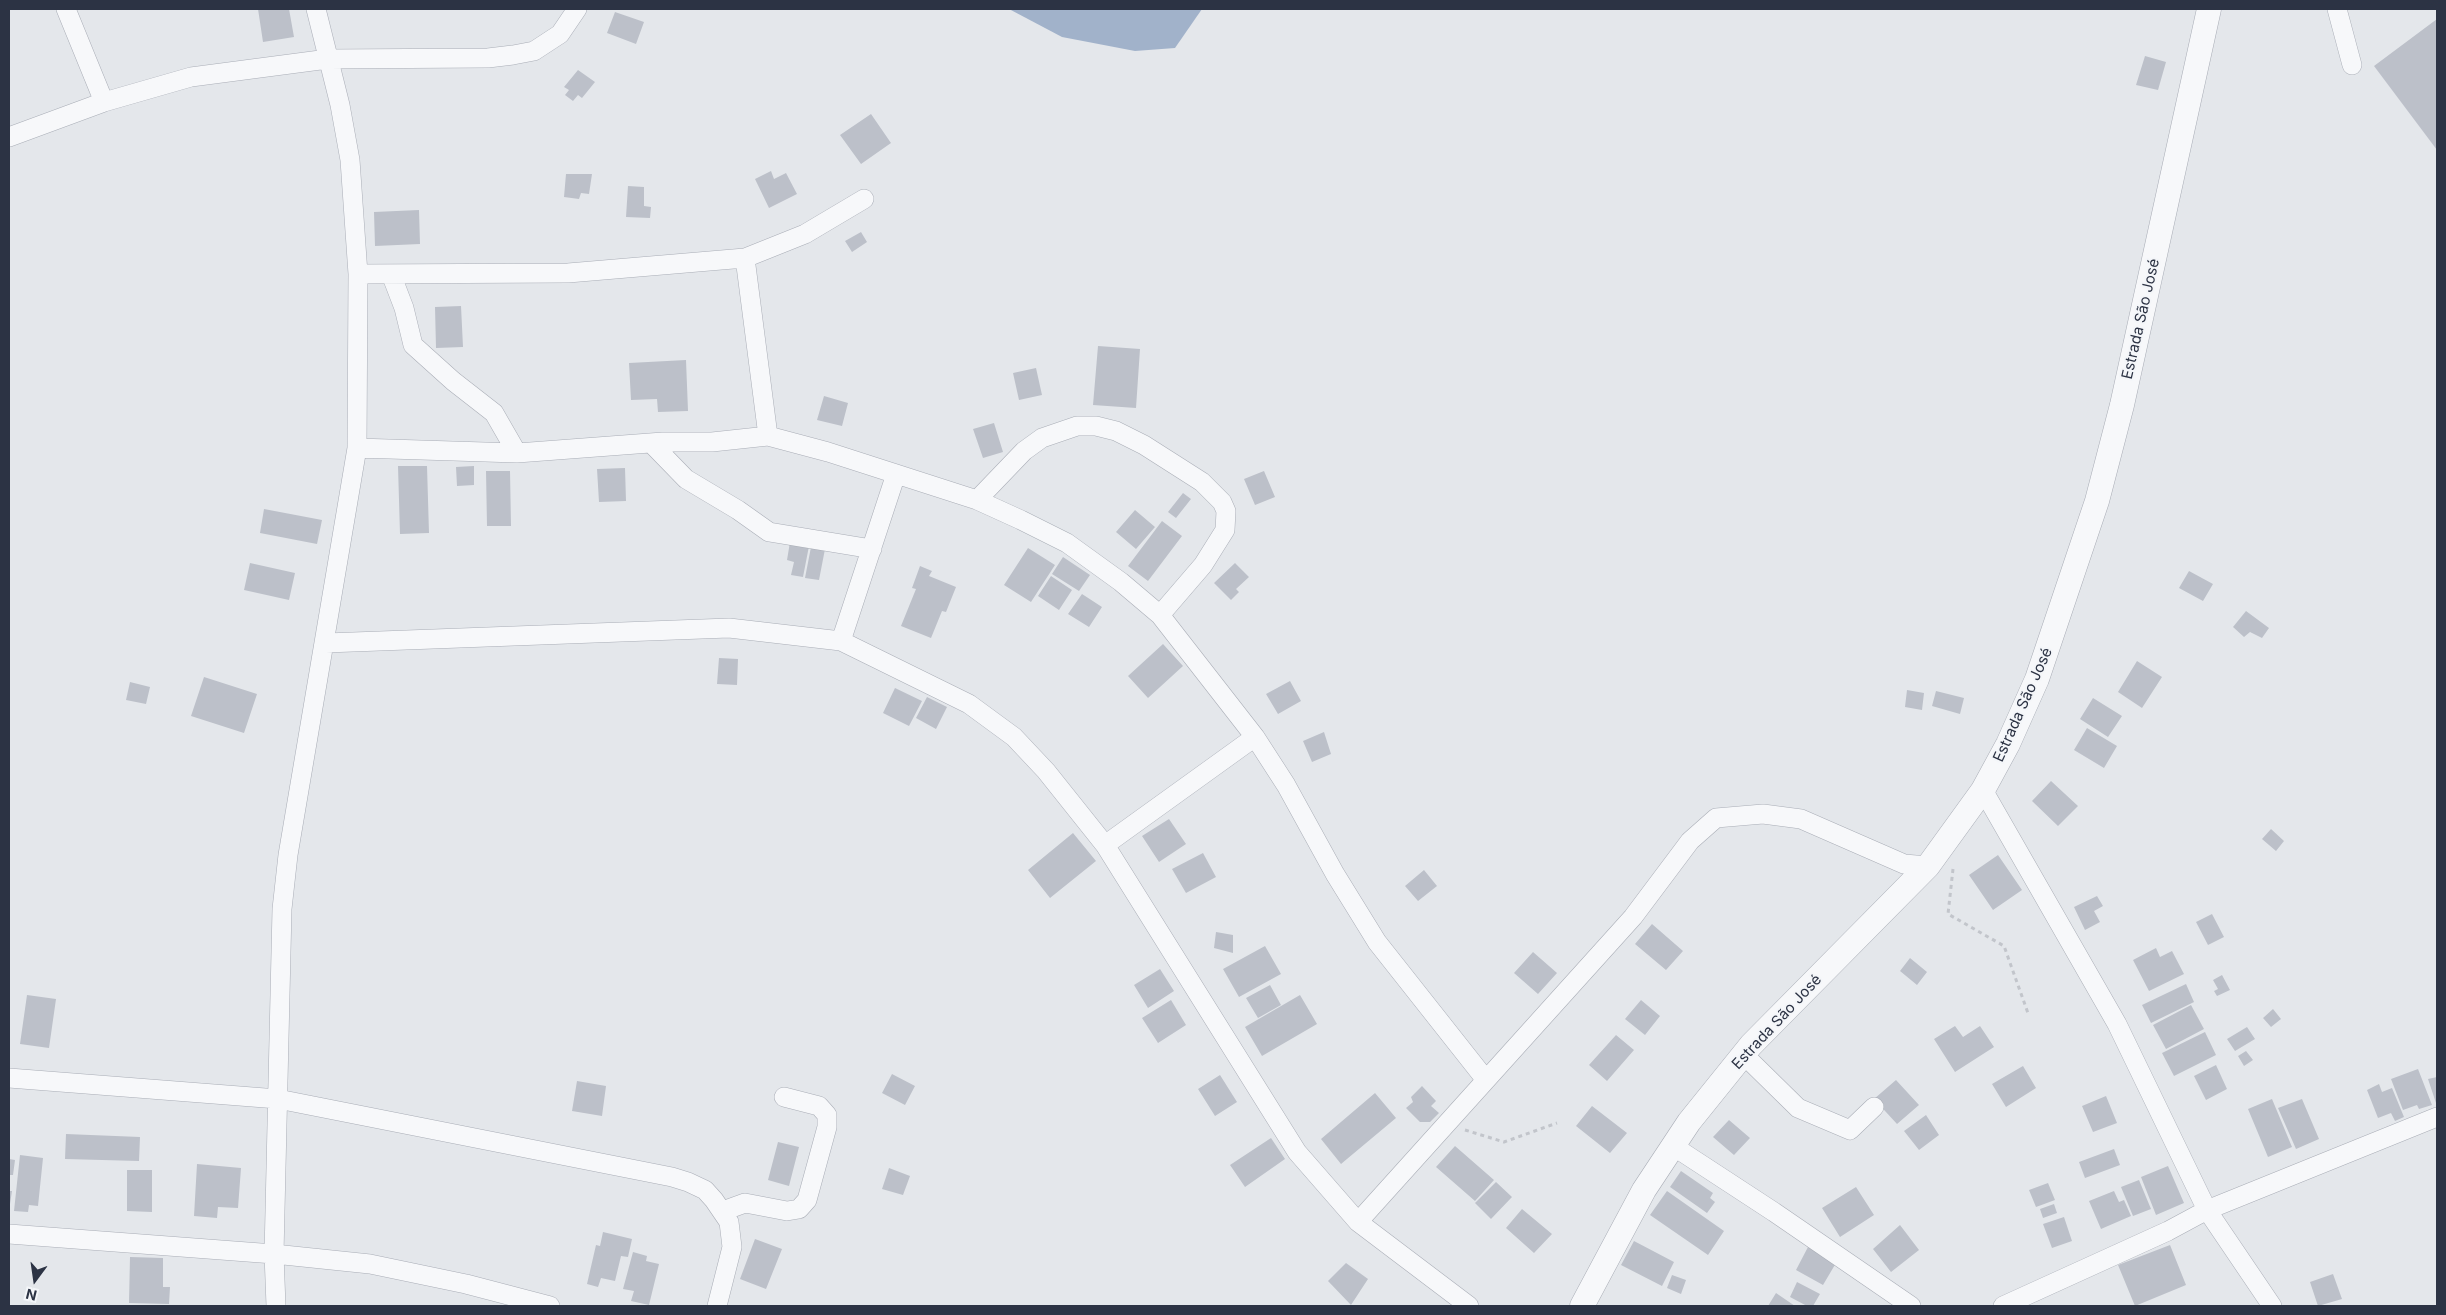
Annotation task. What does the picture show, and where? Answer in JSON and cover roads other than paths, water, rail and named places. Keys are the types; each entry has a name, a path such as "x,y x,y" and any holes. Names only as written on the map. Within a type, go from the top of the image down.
{"street":[{"path":"66,9 104,102"},
{"path":"276,1306 274,1254 282,909 288,855 326,643 358,448 358,274 356,222 347,133 316,9"},
{"path":"9,137 104,102 191,77 328,59 488,58 513,56 534,50 560,34 577,9"},
{"name":"Estrada São José","path":"1585,1306 1644,1190 1689,1122 1744,1055 1795,999 1928,866 1982,790 2008,744 2037,679 2097,502 2124,396 2209,9"},
{"path":"2337,9 2352,65"},
{"path":"358,274 568,273 745,258 804,234 864,199"},
{"path":"745,258 768,436"},
{"path":"391,274 404,308 413,345 494,413 518,453"},
{"path":"977,500 1024,451 1042,438 1077,426 1096,426 1116,431 1202,482 1224,506 1226,511 1225,530 1203,565 1160,615"},
{"path":"358,448 518,453 651,443 712,442 768,436 977,500 1067,544 1122,582 1160,615 1255,737 1286,785 1335,874 1378,942 1486,1080"},
{"path":"651,443 686,479 738,510 769,532 872,549"},
{"path":"841,640 896,474"},
{"path":"326,643 729,628 841,640 968,704 1014,737 1046,771 1105,845 1297,1152 1358,1222 1469,1306"},
{"path":"1105,845 1255,737"},
{"path":"1982,790 2117,1024 2207,1210 2272,1306"},
{"path":"1358,1222 1633,917 1690,841 1716,818 1763,814 1801,819 1904,864 1928,866"},
{"path":"1744,1055 1798,1108 1850,1130 1874,1107"},
{"path":"9,1078 278,1099 672,1177 705,1190 723,1211 729,1222 732,1246 717,1306"},
{"path":"723,1211 745,1203 787,1211 799,1209 807,1200 828,1127 827,1115 819,1106 784,1097"},
{"path":"2003,1306 2168,1231 2207,1210 2437,1116"},
{"path":"1673,1146 1774,1212 1911,1306"},
{"path":"9,1234 274,1254 370,1264 466,1284 550,1306"}],"water":[{"path":"1009,9 1202,9 1175,48 1135,51 1062,37"}]}
